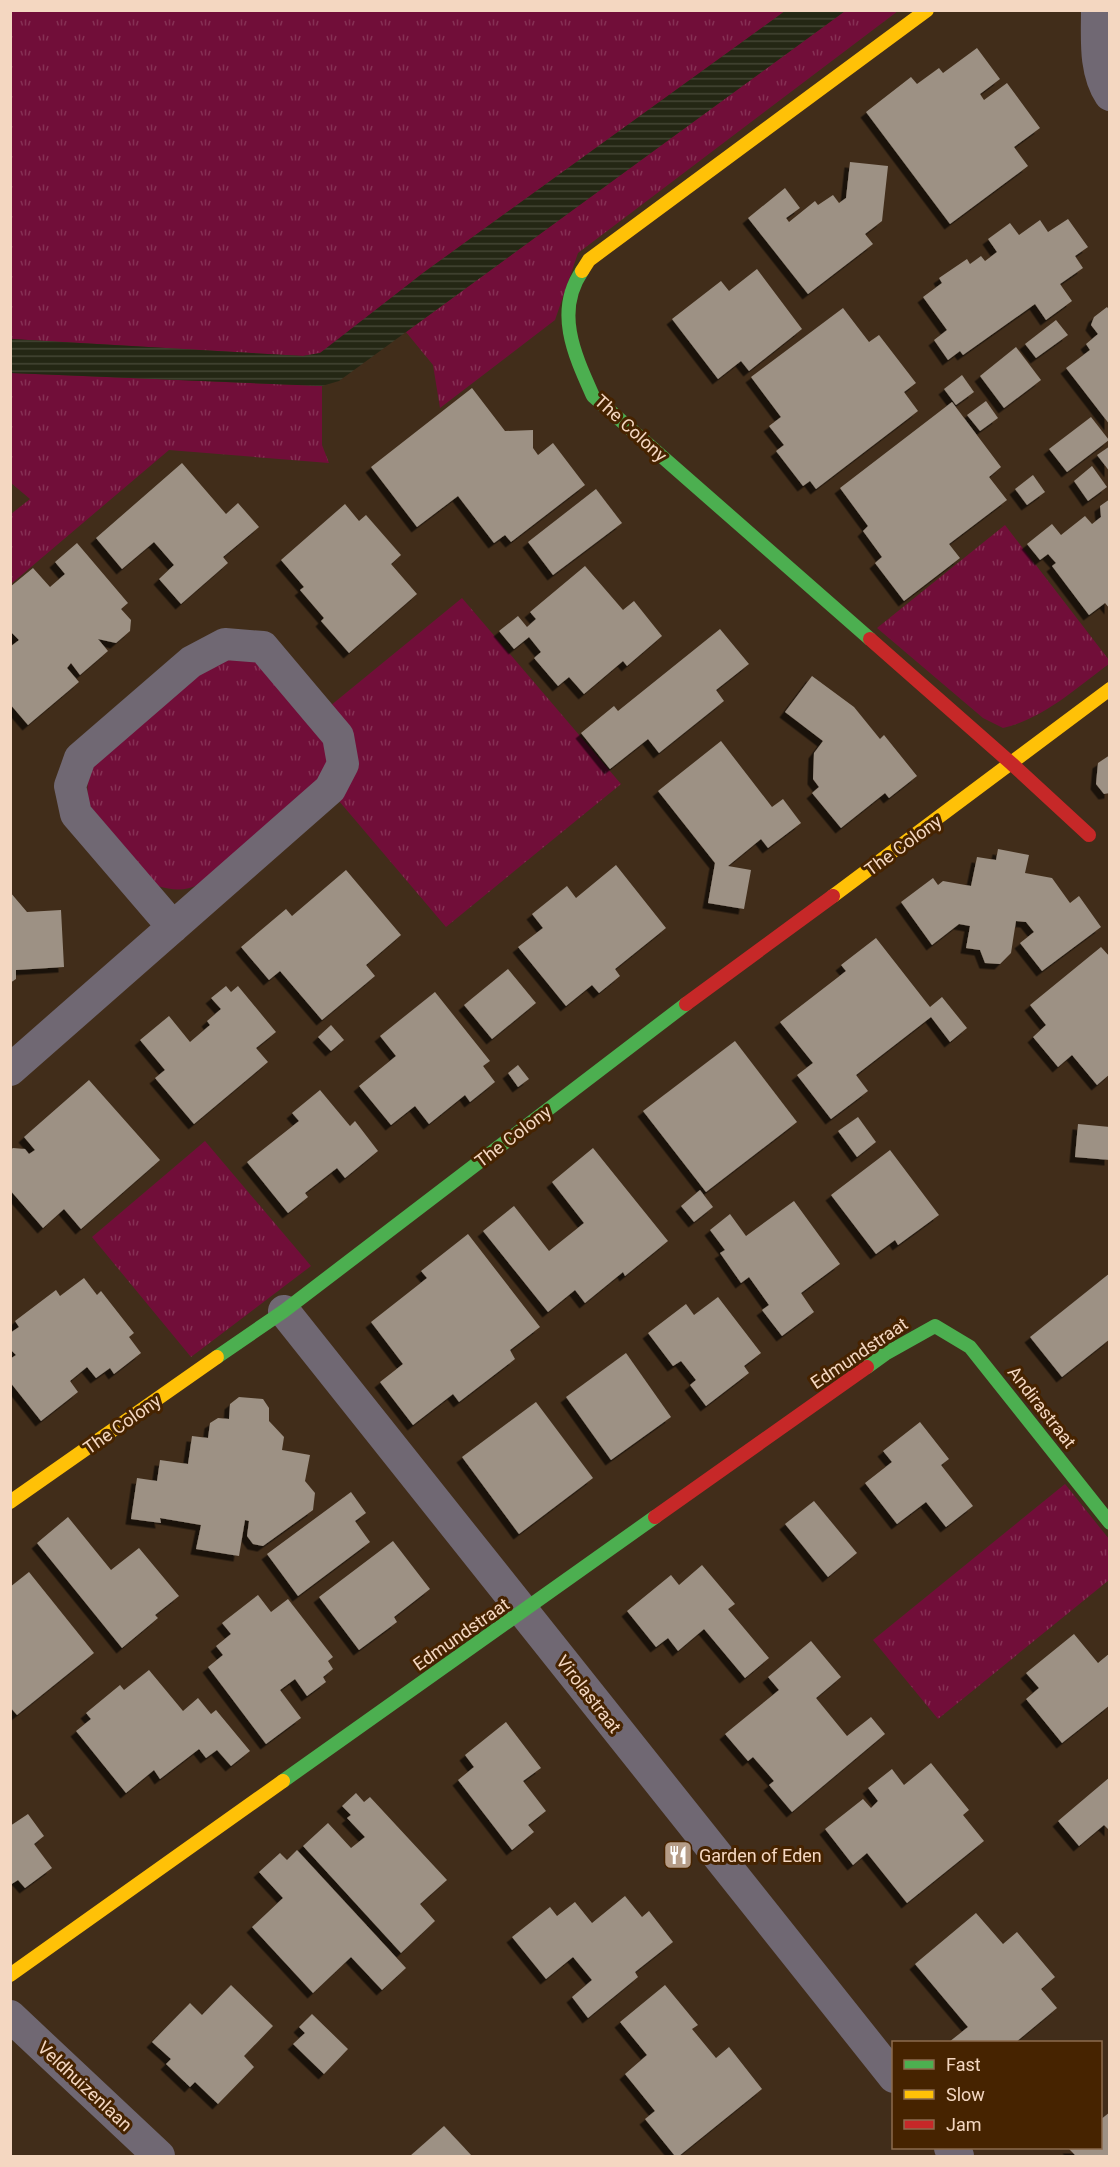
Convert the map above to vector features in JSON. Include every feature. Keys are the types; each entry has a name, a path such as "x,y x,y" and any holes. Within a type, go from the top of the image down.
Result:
{"street":[{"name":"The Colony","path":"927,10 589,260 573,285 566,317 576,357 593,396 1012,764 1089,835"},
{"path":"1097,10 1097,55 1104,87 1110,95"},
{"path":"10,1070 173,927 330,789 343,764 338,736 263,647 225,644 191,662 80,758 70,786 76,814 173,927"},
{"name":"The Colony","path":"10,1502 284,1311 660,1023 1012,764 1110,689"},
{"name":"Virolastraat","path":"284,1311 892,2074"},
{"name":"Edmundstraat","path":"10,1975 885,1354 935,1326"},
{"name":"Andirastraat","path":"935,1326 970,1347 1110,1523"},
{"name":"Veldhuizenlaan","path":"10,2016 159,2157"}],"green space":[{"path":"11,11 785,11 423,273 332,345 320,353 303,356 11,339"},
{"path":"845,11 898,11 578,253 555,320 440,408 433,365 406,332"},
{"path":"11,373 322,386 322,445 329,463 169,450 11,584 11,514 30,499 11,483"},
{"path":"1005,525 1109,660 1109,664 1032,718 1003,728 983,718 877,628"},
{"path":"462,598 621,784 446,927 339,801 330,706"},
{"path":"219,658 249,659 260,664 329,748 325,776 200,884 184,889 164,888 158,886 89,805 87,788 90,773 95,762"},
{"path":"205,1141 311,1266 191,1357 92,1237"},
{"path":"1065,1484 1109,1539 1109,1580 938,1719 873,1640"}],"shaded area":[{"path":"785,11 845,11 339,381 322,386 11,373 11,339 303,356 320,353 423,273"}],"building":[{"path":"977,48 1000,79 980,94 984,100 1007,83 1040,128 1014,147 1028,166 950,224 866,112 911,77 917,84 939,68 943,73"},
{"path":"850,162 888,166 882,221 865,234 873,244 808,294 748,218 785,188 800,208 786,218 789,222 815,201 818,205 833,195 839,203 846,198"},
{"path":"1068,219 1088,247 1075,256 1083,268 1060,284 1072,301 1046,320 1035,304 963,355 960,351 948,360 934,340 947,330 923,297 942,283 939,278 967,259 970,264 981,256 985,261 997,252 988,239 1010,223 1019,235 1040,220 1048,232"},
{"path":"757,269 802,329 749,371 741,361 718,379 672,319 721,281 729,291"},
{"path":"1107,307 1110,311 1110,425 1066,368 1090,350 1086,344 1098,334 1091,325 1094,317"},
{"path":"843,308 869,342 879,335 916,383 904,392 918,411 816,489 810,481 803,486 776,451 784,445 769,426 781,417 751,377"},
{"path":"1056,320 1068,335 1036,358 1025,344"},
{"path":"1016,347 1041,380 1004,408 980,376"},
{"path":"962,375 974,392 956,405 944,389"},
{"path":"472,388 505,431 533,430 533,448 538,455 553,443 585,485 511,542 505,535 494,543 458,496 417,527 371,467"},
{"path":"986,401 998,418 980,431 967,415"},
{"path":"952,402 1001,467 989,477 1007,500 949,544 960,558 904,601 875,563 882,557 863,531 868,526 840,488"},
{"path":"1091,417 1109,440 1067,472 1049,449"},
{"path":"1110,446 1110,472 1097,455"},
{"path":"182,463 226,514 238,503 259,527 223,557 228,563 181,604 159,579 174,565 154,542 122,569 96,538"},
{"path":"1092,466 1107,487 1088,501 1074,481"},
{"path":"1033,475 1045,492 1027,505 1015,489"},
{"path":"596,489 622,523 553,575 528,542"},
{"path":"1110,499 1110,609 1105,603 1089,615 1052,566 1056,563 1048,554 1040,560 1027,544 1052,524 1061,535 1085,516 1092,524 1101,517 1100,506"},
{"path":"345,504 359,521 366,515 401,555 391,564 417,594 349,653 321,621 324,618 300,590 304,587 281,560"},
{"path":"77,543 128,603 121,609 131,620 130,631 116,643 98,639 108,651 80,675 71,663 67,668 79,682 28,725 10,704 10,647 19,640 10,631 10,587 33,568 50,587 65,574 55,562"},
{"path":"585,566 623,610 634,601 662,636 627,666 623,661 584,694 569,677 558,686 534,658 541,652 529,637 514,649 499,631 518,616 527,627 536,619 530,612"},
{"path":"720,629 749,664 716,690 724,701 659,753 648,739 610,769 581,733 614,706 618,711"},
{"path":"812,676 854,707 880,739 884,735 917,776 889,798 885,793 841,828 812,793 819,787 813,779 814,753 823,741 785,712"},
{"path":"721,741 772,807 783,799 801,823 768,848 761,839 728,866 751,870 744,909 708,903 715,863 658,791"},
{"path":"1110,755 1110,793 1104,794 1096,784 1098,763"},
{"path":"998,849 1029,855 1025,873 1052,878 1070,903 1079,896 1101,927 1042,971 1020,943 1034,932 1026,922 1016,921 1011,953 1000,964 985,963 980,950 966,948 970,926 959,924 932,945 901,902 933,878 938,885 943,881 971,886 977,857 996,860"},
{"path":"616,865 666,928 615,969 620,976 599,993 592,985 566,1006 518,947 543,928 532,914 567,886 576,898"},
{"path":"346,870 401,935 366,965 375,976 322,1020 280,971 269,980 241,947 286,909 292,916"},
{"path":"10,892 27,912 61,910 64,967 16,970 16,979 10,983"},
{"path":"876,938 930,1007 942,997 967,1028 950,1042 931,1017 856,1075 868,1091 831,1119 797,1075 813,1063 780,1022 846,971 841,965"},
{"path":"1101,947 1110,957 1110,1074 1097,1085 1072,1055 1058,1067 1033,1037 1046,1025 1030,1005"},
{"path":"508,969 536,1003 492,1039 464,1005"},
{"path":"226,986 231,992 238,986 276,1032 256,1048 268,1062 194,1124 155,1078 165,1070 140,1040 169,1016 190,1042 210,1025 207,1021 221,1009 211,998"},
{"path":"435,992 490,1061 483,1066 495,1082 470,1102 465,1095 429,1124 415,1106 391,1125 359,1086 396,1056 380,1036"},
{"path":"331,1025 344,1040 331,1051 318,1037"},
{"path":"735,1041 797,1122 706,1192 643,1111"},
{"path":"518,1065 529,1079 518,1087 508,1073"},
{"path":"89,1080 160,1160 81,1229 64,1209 43,1228 10,1190 10,1150 25,1149 29,1154 35,1150 24,1137"},
{"path":"320,1090 350,1126 355,1121 378,1151 345,1178 337,1168 305,1193 308,1197 288,1213 247,1162 299,1121 292,1113"},
{"path":"858,1117 876,1142 857,1157 838,1131"},
{"path":"1078,1124 1110,1127 1110,1160 1075,1157"},
{"path":"593,1148 668,1241 625,1276 623,1272 585,1303 575,1290 548,1312 483,1231 514,1206 549,1251 584,1223 552,1182"},
{"path":"890,1150 939,1215 898,1245 895,1240 876,1254 831,1195"},
{"path":"700,1190 713,1207 694,1222 681,1206"},
{"path":"794,1201 840,1264 801,1293 814,1312 782,1336 762,1310 769,1305 749,1277 741,1283 720,1253 725,1250 710,1230 730,1214 746,1236"},
{"path":"468,1234 540,1327 510,1350 515,1359 459,1402 453,1394 413,1425 380,1382 403,1364 371,1322 427,1278 421,1271"},
{"path":"1110,1273 1110,1339 1062,1377 1030,1337"},
{"path":"84,1278 97,1295 101,1291 134,1333 129,1337 141,1353 114,1374 110,1368 96,1378 87,1367 70,1381 78,1392 41,1421 10,1382 10,1359 16,1355 10,1349 10,1333 19,1327 15,1321 56,1290 60,1296"},
{"path":"718,1297 761,1353 744,1366 749,1373 706,1406 690,1385 696,1380 681,1361 673,1366 648,1333 686,1304 694,1315"},
{"path":"626,1353 671,1417 611,1460 566,1397"},
{"path":"239,1397 263,1399 269,1408 269,1421 284,1437 282,1450 310,1455 305,1481 315,1493 313,1510 263,1546 253,1544 247,1536 249,1521 245,1520 239,1556 196,1549 201,1525 160,1518 161,1523 131,1519 137,1478 157,1481 160,1460 188,1464 192,1436 208,1438 210,1423 218,1418 229,1419 230,1404"},
{"path":"536,1402 593,1478 519,1534 462,1457"},
{"path":"920,1422 949,1459 941,1465 973,1506 946,1527 926,1502 897,1524 865,1483 892,1462 883,1451"},
{"path":"351,1492 366,1513 355,1521 370,1542 298,1596 267,1554"},
{"path":"814,1501 857,1553 828,1577 785,1524"},
{"path":"68,1517 111,1570 139,1548 179,1596 155,1615 158,1618 122,1648 37,1543"},
{"path":"393,1541 430,1589 394,1617 397,1622 359,1650 319,1597"},
{"path":"702,1565 735,1604 728,1609 769,1658 745,1678 704,1629 678,1651 668,1638 656,1647 627,1611 671,1575 679,1585"},
{"path":"29,1572 94,1653 17,1715 10,1707 10,1587"},
{"path":"258,1595 271,1612 288,1599 333,1657 328,1661 333,1669 323,1677 326,1682 307,1696 295,1679 280,1690 301,1718 266,1744 208,1667 223,1655 216,1646 231,1634 222,1623"},
{"path":"1074,1634 1098,1663 1110,1653 1110,1705 1062,1743 1026,1699 1039,1688 1026,1673"},
{"path":"811,1641 841,1677 816,1698 847,1736 871,1717 885,1734 792,1812 769,1785 774,1781 753,1757 748,1761 725,1734 779,1690 768,1677"},
{"path":"149,1670 183,1711 198,1698 211,1714 216,1710 250,1751 231,1766 217,1750 206,1758 199,1749 160,1779 154,1770 126,1793 76,1731 91,1719 86,1713 120,1685 124,1690"},
{"path":"506,1722 541,1768 523,1781 546,1811 528,1825 534,1832 512,1850 458,1780 474,1767 465,1755"},
{"path":"931,1763 969,1810 963,1815 984,1841 907,1903 867,1853 853,1865 825,1829 863,1799 871,1808 878,1801 868,1788 892,1769 904,1785"},
{"path":"1110,1777 1110,1831 1104,1825 1079,1846 1058,1821"},
{"path":"356,1793 364,1802 370,1797 447,1880 420,1904 435,1921 401,1953 303,1846 328,1823 351,1848 365,1837 347,1818 351,1815 342,1806"},
{"path":"28,1814 44,1836 34,1844 52,1868 25,1888 18,1880 10,1885 10,1826"},
{"path":"297,1850 406,1968 382,1990 351,1957 313,1993 252,1927 283,1898 259,1872 280,1853 287,1860"},
{"path":"625,1896 642,1917 649,1911 673,1942 635,1972 638,1977 588,2018 572,1997 592,1980 573,1957 546,1979 512,1937 550,1907 557,1916 575,1902 592,1923"},
{"path":"976,1913 1003,1944 1017,1932 1055,1977 1041,1989 1057,2008 1017,2041 950,2041 968,2027 915,1964"},
{"path":"231,1985 273,2026 244,2056 254,2067 218,2104 195,2082 190,2087 166,2064 171,2059 152,2042 190,2003 202,2015"},
{"path":"665,1985 698,2025 692,2029 716,2058 729,2047 762,2089 679,2156 675,2156 645,2119 655,2111 625,2074 647,2055 620,2022"},
{"path":"312,2014 348,2049 324,2074 293,2044 305,2033 299,2027"},
{"path":"1110,2112 1110,2156 1076,2156 1069,2149 1102,2149 1102,2118"},
{"path":"444,2126 472,2156 410,2156"}],"traffic: fast":[{"path":"582,271 569,302 568,318 574,350 593,396 870,639"},
{"path":"217,1357 284,1311 686,1004"},
{"path":"867,1367 885,1354 935,1326 970,1347 1110,1523"},
{"path":"283,1781 655,1517"}],"traffic: slow":[{"path":"582,271 589,260 927,10"},
{"path":"833,896 1110,689"},
{"path":"10,1502 217,1357"},
{"path":"10,1975 283,1781"}],"traffic: jam":[{"path":"870,639 1089,835"},
{"path":"686,1004 833,896"},
{"path":"655,1517 867,1367"}],"place":[{"name":"Garden of Eden","path":"678,1855"}]}
